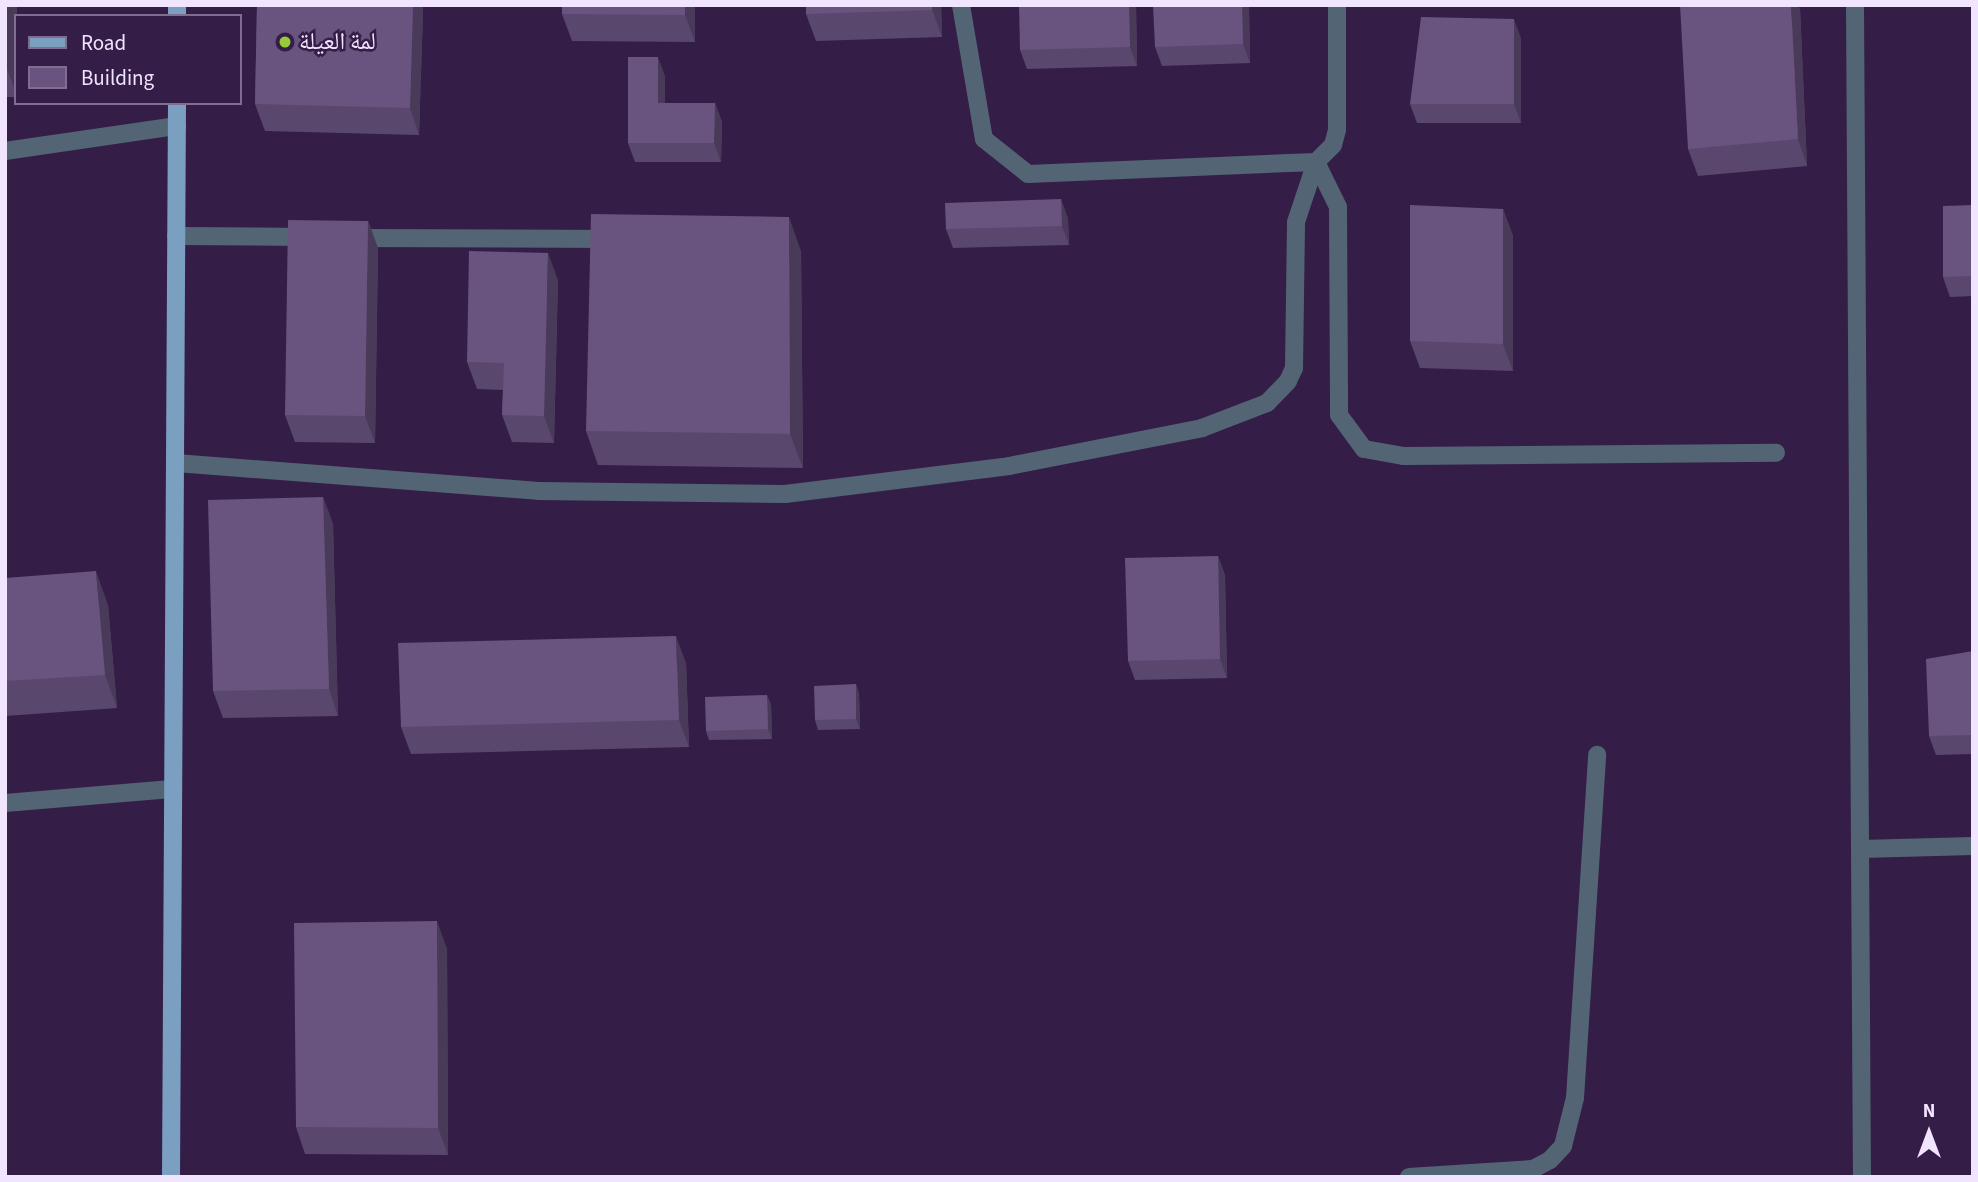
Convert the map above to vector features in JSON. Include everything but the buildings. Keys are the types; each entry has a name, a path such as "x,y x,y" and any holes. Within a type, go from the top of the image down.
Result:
{"main road":[{"path":"171,1177 171,789 176,463 177,105"}],"street":[{"path":"961,5 984,139 1028,174 1316,162"},
{"path":"176,463 551,491 785,494 1009,466 1202,428 1267,403 1288,381 1294,368 1296,222 1316,162 1333,145 1337,130 1337,5"},
{"path":"1855,5 1862,1177"},
{"path":"5,151 177,127"},
{"path":"1316,162 1338,207 1339,415 1364,449 1404,456 1776,453"},
{"path":"176,236 637,240"},
{"path":"1409,1177 1533,1169 1550,1160 1563,1146 1575,1098 1597,755"},
{"path":"5,803 171,789"},
{"path":"1861,849 1973,846"}],"place":[{"name":"لمة العيلة","path":"285,42"}]}
